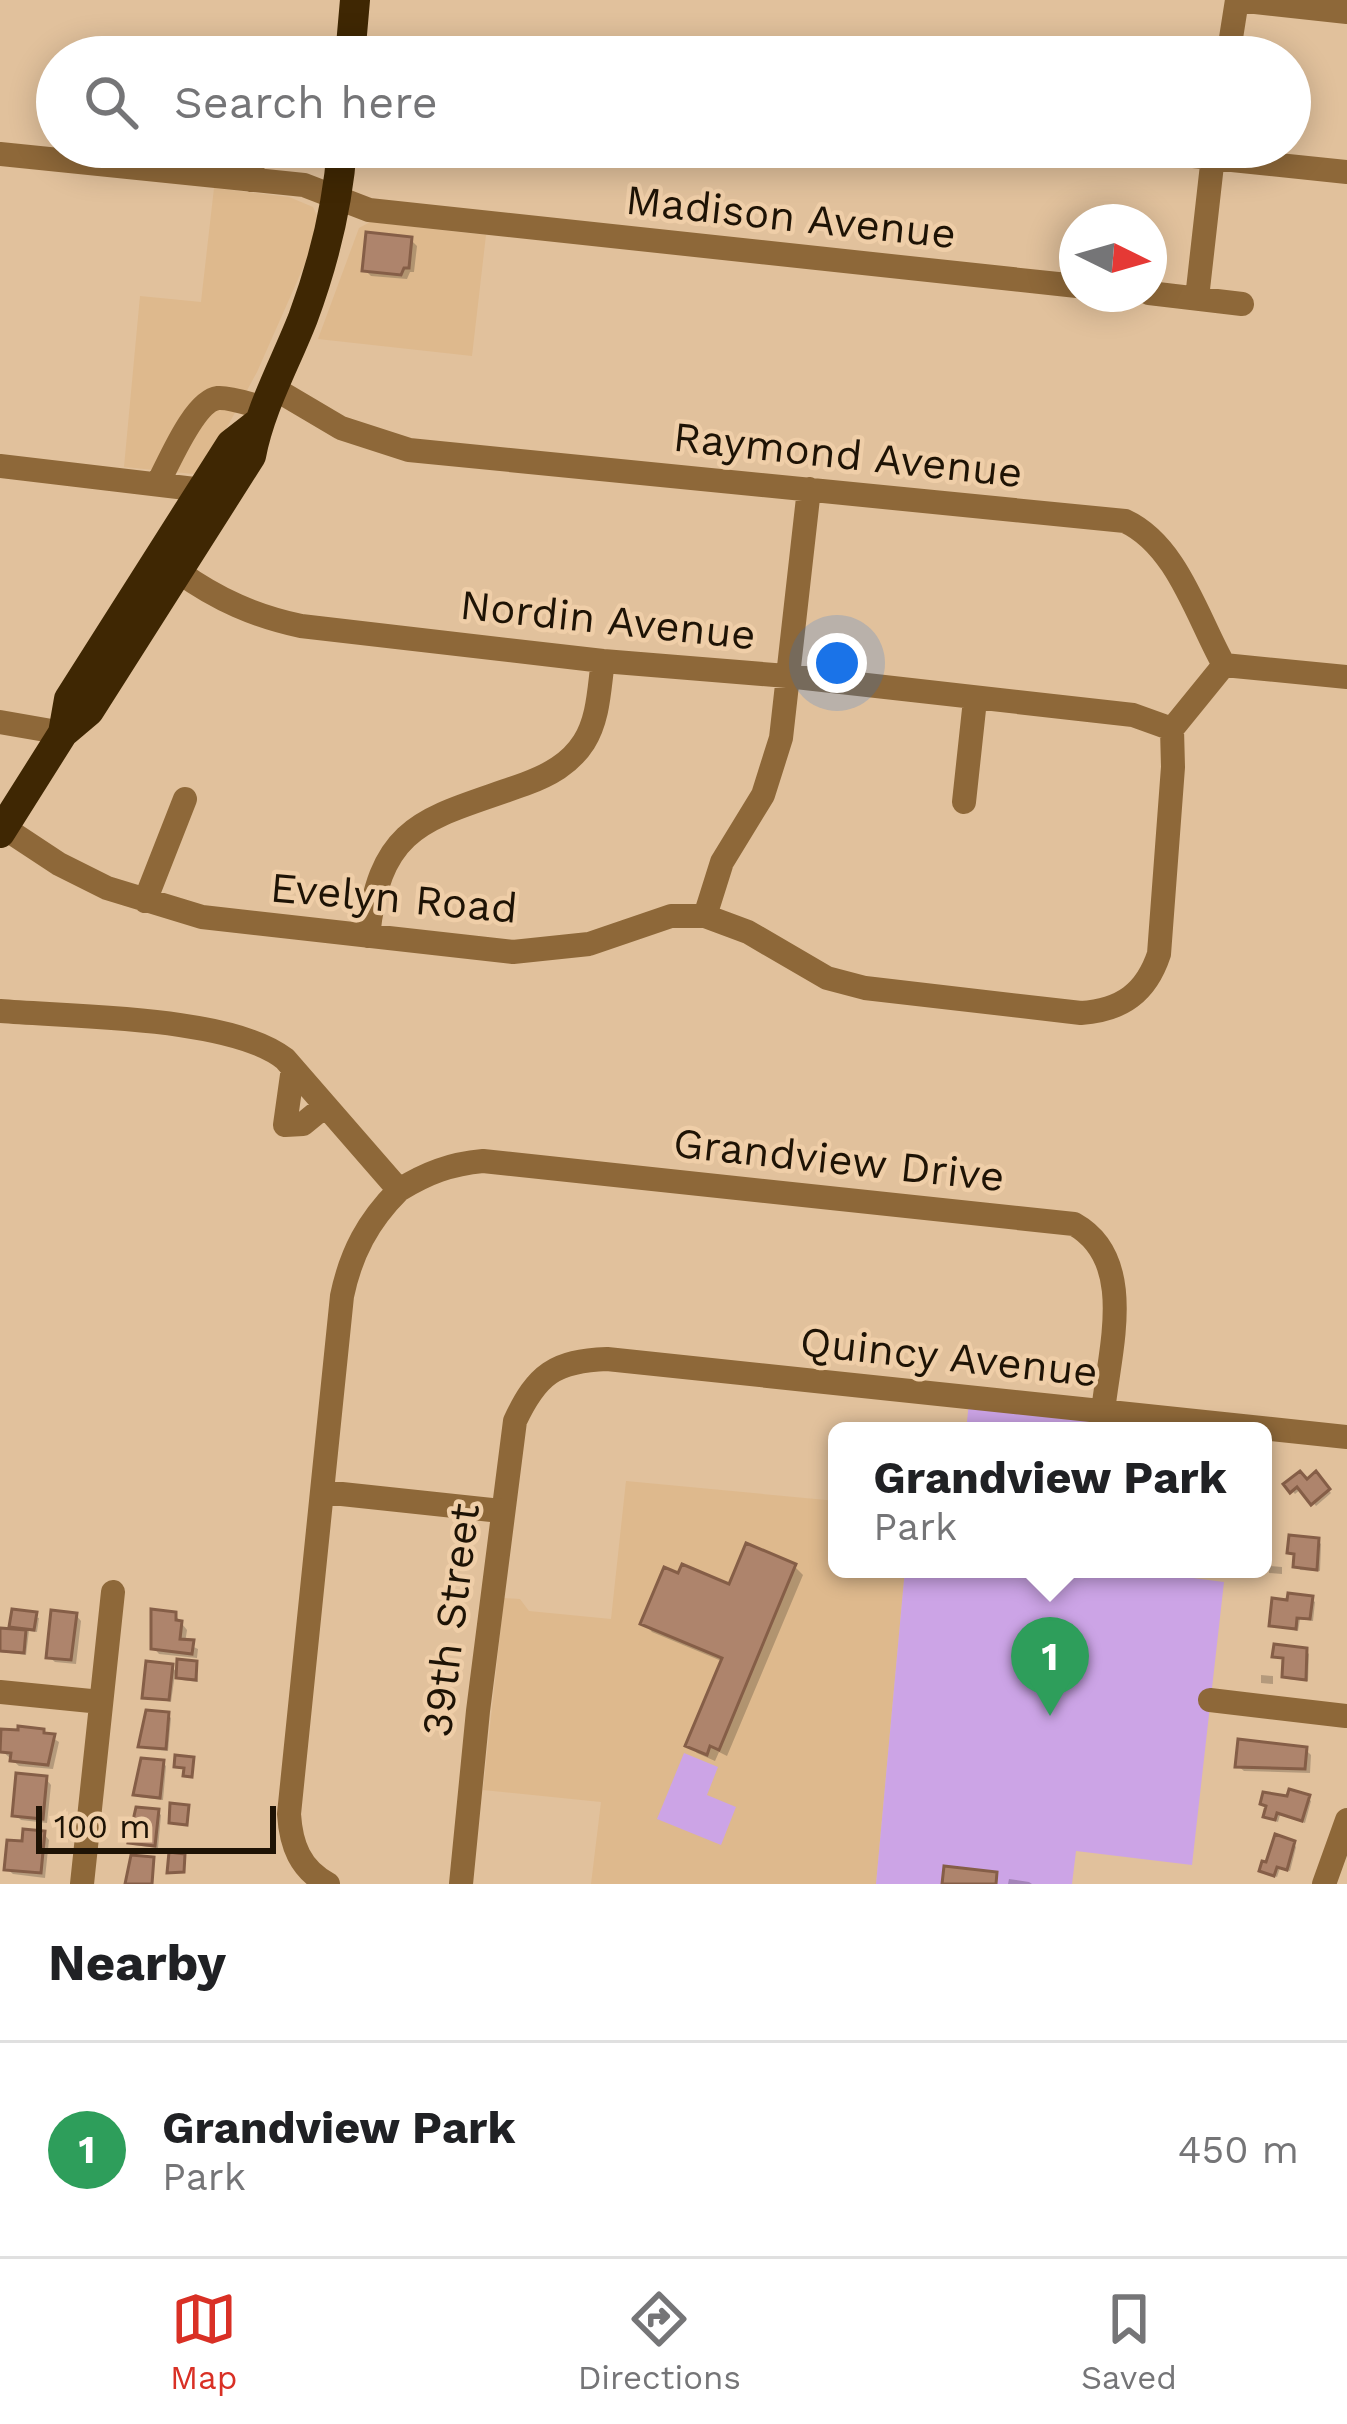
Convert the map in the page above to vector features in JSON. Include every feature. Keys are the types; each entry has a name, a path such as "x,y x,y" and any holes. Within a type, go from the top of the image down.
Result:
{"main road":[{"path":"352,36 356,0"},
{"path":"2,830 63,734 89,711 251,456 313,289 339,168"},
{"path":"63,734 70,699 231,444 266,407"}],"street":[{"path":"1231,36 1237,0 1347,12"},
{"name":"Madison Avenue","path":"0,154 36,158"},
{"path":"1311,167 1347,172"},
{"name":"Madison Avenue","path":"134,168 304,185 369,210 1059,284"},
{"path":"257,168 258,181"},
{"path":"1198,298 1211,168"},
{"path":"1167,295 1242,304"},
{"path":"158,483 209,400 266,407"},
{"name":"Raymond Avenue","path":"266,407 410,450 1125,521 1161,546 1224,665"},
{"path":"0,466 203,490"},
{"path":"809,489 781,738 753,815 722,862 705,916 748,932 827,978 865,988 1082,1013 1117,1007 1133,998 1159,954 1174,767 1172,729 1224,665 1347,677"},
{"name":"Nordin Avenue","path":"179,572 226,603 262,618 603,662 787,676 1133,715 1172,729"},
{"path":"368,936 379,875 406,835 436,817 540,778 574,756 592,726 603,662"},
{"path":"964,802 974,700"},
{"path":"0,722 63,734"},
{"path":"145,901 185,799"},
{"name":"Evelyn Road","path":"2,830 59,865 145,901 202,917 513,952 589,944 670,916 705,916"},
{"path":"0,1011 232,1035 266,1044 293,1068 399,1190"},
{"path":"293,1068 285,1125 302,1124 326,1106"},
{"name":"Grandview Drive","path":"328,1884 303,1866 289,1814 347,1272 365,1231 399,1190 440,1168 483,1161 1074,1225 1100,1244 1115,1286 1103,1412"},
{"name":"Quincy Avenue","path":"545,1374 564,1364 607,1359 1201,1422"},
{"name":"39th Street","path":"461,1884 515,1421 527,1394 545,1374"},
{"name":"Quincy Avenue","path":"1272,1429 1347,1437"},
{"path":"323,1492 502,1511"},
{"path":"82,1884 113,1592"},
{"path":"0,1692 101,1702"},
{"path":"1210,1700 1346,1717 1347,1704"},
{"path":"1324,1884 1347,1820"}],"shaded area":[{"path":"214,188 289,197 313,207 318,218 307,259 257,372 205,468 194,474 124,467 140,296 201,302"},
{"path":"370,222 486,235 472,356 318,339 359,228"},
{"path":"969,1402 1116,1422 967,1422"},
{"path":"626,1481 828,1500 828,1578 904,1578 876,1884 591,1884 601,1802 483,1790 504,1598 520,1599 529,1611 611,1619"},
{"path":"904,1578 1193,1578 1224,1582 1192,1865 1076,1851 1072,1884 876,1884"},
{"path":"684,1753 718,1767 707,1795 736,1807 721,1845 657,1819"}],"building":[{"path":"366,232 412,237 409,268 401,275 362,271"},
{"path":"1300,1471 1307,1479 1316,1471 1330,1489 1311,1505 1297,1487 1290,1493 1283,1484"},
{"path":"1289,1535 1319,1538 1317,1570 1293,1567 1294,1554 1287,1553"},
{"path":"746,1543 796,1564 719,1750 710,1746 707,1755 685,1746 722,1658 640,1624 664,1567 678,1573 682,1564 729,1584"},
{"path":"1288,1593 1313,1596 1310,1619 1297,1618 1296,1629 1269,1626 1272,1598 1287,1600"},
{"path":"12,1609 37,1612 34,1630 9,1627"},
{"path":"151,1609 176,1612 176,1620 182,1621 180,1639 194,1640 192,1654 151,1649"},
{"path":"51,1610 77,1613 71,1660 46,1658"},
{"path":"0,1628 26,1630 24,1653 0,1651"},
{"path":"1274,1644 1307,1648 1306,1680 1282,1677 1283,1658 1272,1657"},
{"path":"177,1659 197,1661 196,1680 176,1678"},
{"path":"146,1661 173,1664 169,1700 142,1698"},
{"path":"146,1710 169,1712 166,1749 138,1747"},
{"path":"18,1726 55,1734 48,1765 10,1761 11,1753 0,1752 1,1729 18,1730"},
{"path":"1238,1739 1307,1747 1305,1769 1235,1767"},
{"path":"175,1755 194,1757 192,1777 183,1776 184,1768 174,1767"},
{"path":"141,1758 164,1760 160,1798 133,1795"},
{"path":"16,1773 47,1776 43,1819 12,1816"},
{"path":"1289,1789 1310,1795 1302,1821 1277,1813 1275,1820 1263,1817 1263,1792 1287,1796"},
{"path":"170,1803 189,1805 187,1825 169,1823"},
{"path":"136,1807 159,1809 155,1846 128,1843"},
{"path":"23,1829 45,1831 41,1873 4,1870 7,1840 22,1841"},
{"path":"1275,1834 1295,1841 1287,1870 1277,1867 1274,1876 1259,1871"},
{"path":"169,1852 185,1854 184,1872 167,1873"},
{"path":"131,1855 154,1857 152,1884 125,1884"},
{"path":"944,1866 997,1872 996,1884 942,1884"}],"place":[{"name":"Grandview Park","path":"1050,1716"}]}
